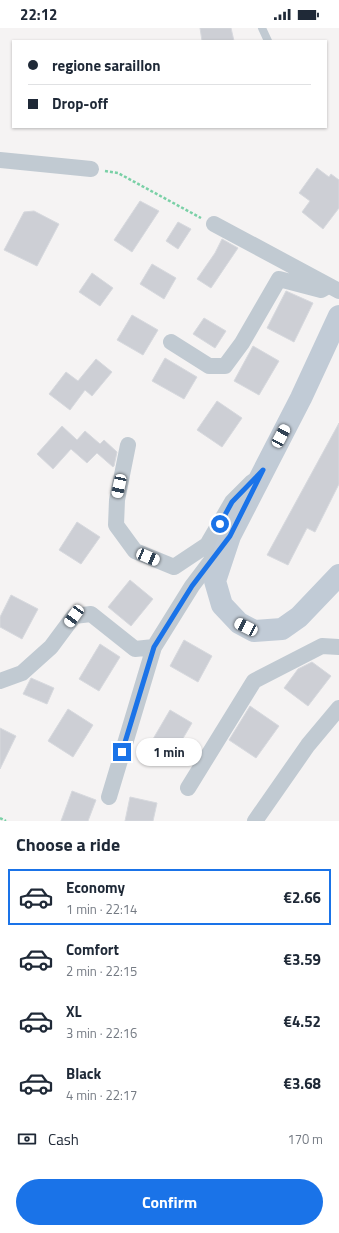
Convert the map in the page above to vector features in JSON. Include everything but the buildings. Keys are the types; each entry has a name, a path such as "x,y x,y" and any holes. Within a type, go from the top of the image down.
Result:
{"main road":[{"path":"339,316 301,398 230,536 215,581 222,605 239,623 254,631 282,629 299,617 339,575"}],"street":[{"path":"0,160 91,169"},
{"path":"214,224 334,289"},
{"path":"171,342 209,366 225,366 242,343 279,279 321,290 334,289"},
{"path":"128,445 116,500 116,524 135,551 174,567 207,545 232,502 263,470"},
{"path":"109,797 154,647 192,586 230,536"},
{"path":"0,681 22,673 46,652 74,616 90,614 135,649 154,647"},
{"path":"188,788 254,681 322,646 339,647"},
{"path":"256,821 308,745 339,708"}],"lane":[{"path":"262,28 268,40"}],"path":[{"path":"91,169 118,173 214,224"},
{"path":"0,818 6,821"}],"route":[{"path":"122,752 154,647 192,586 230,536 263,470 232,502 220,524"}]}
